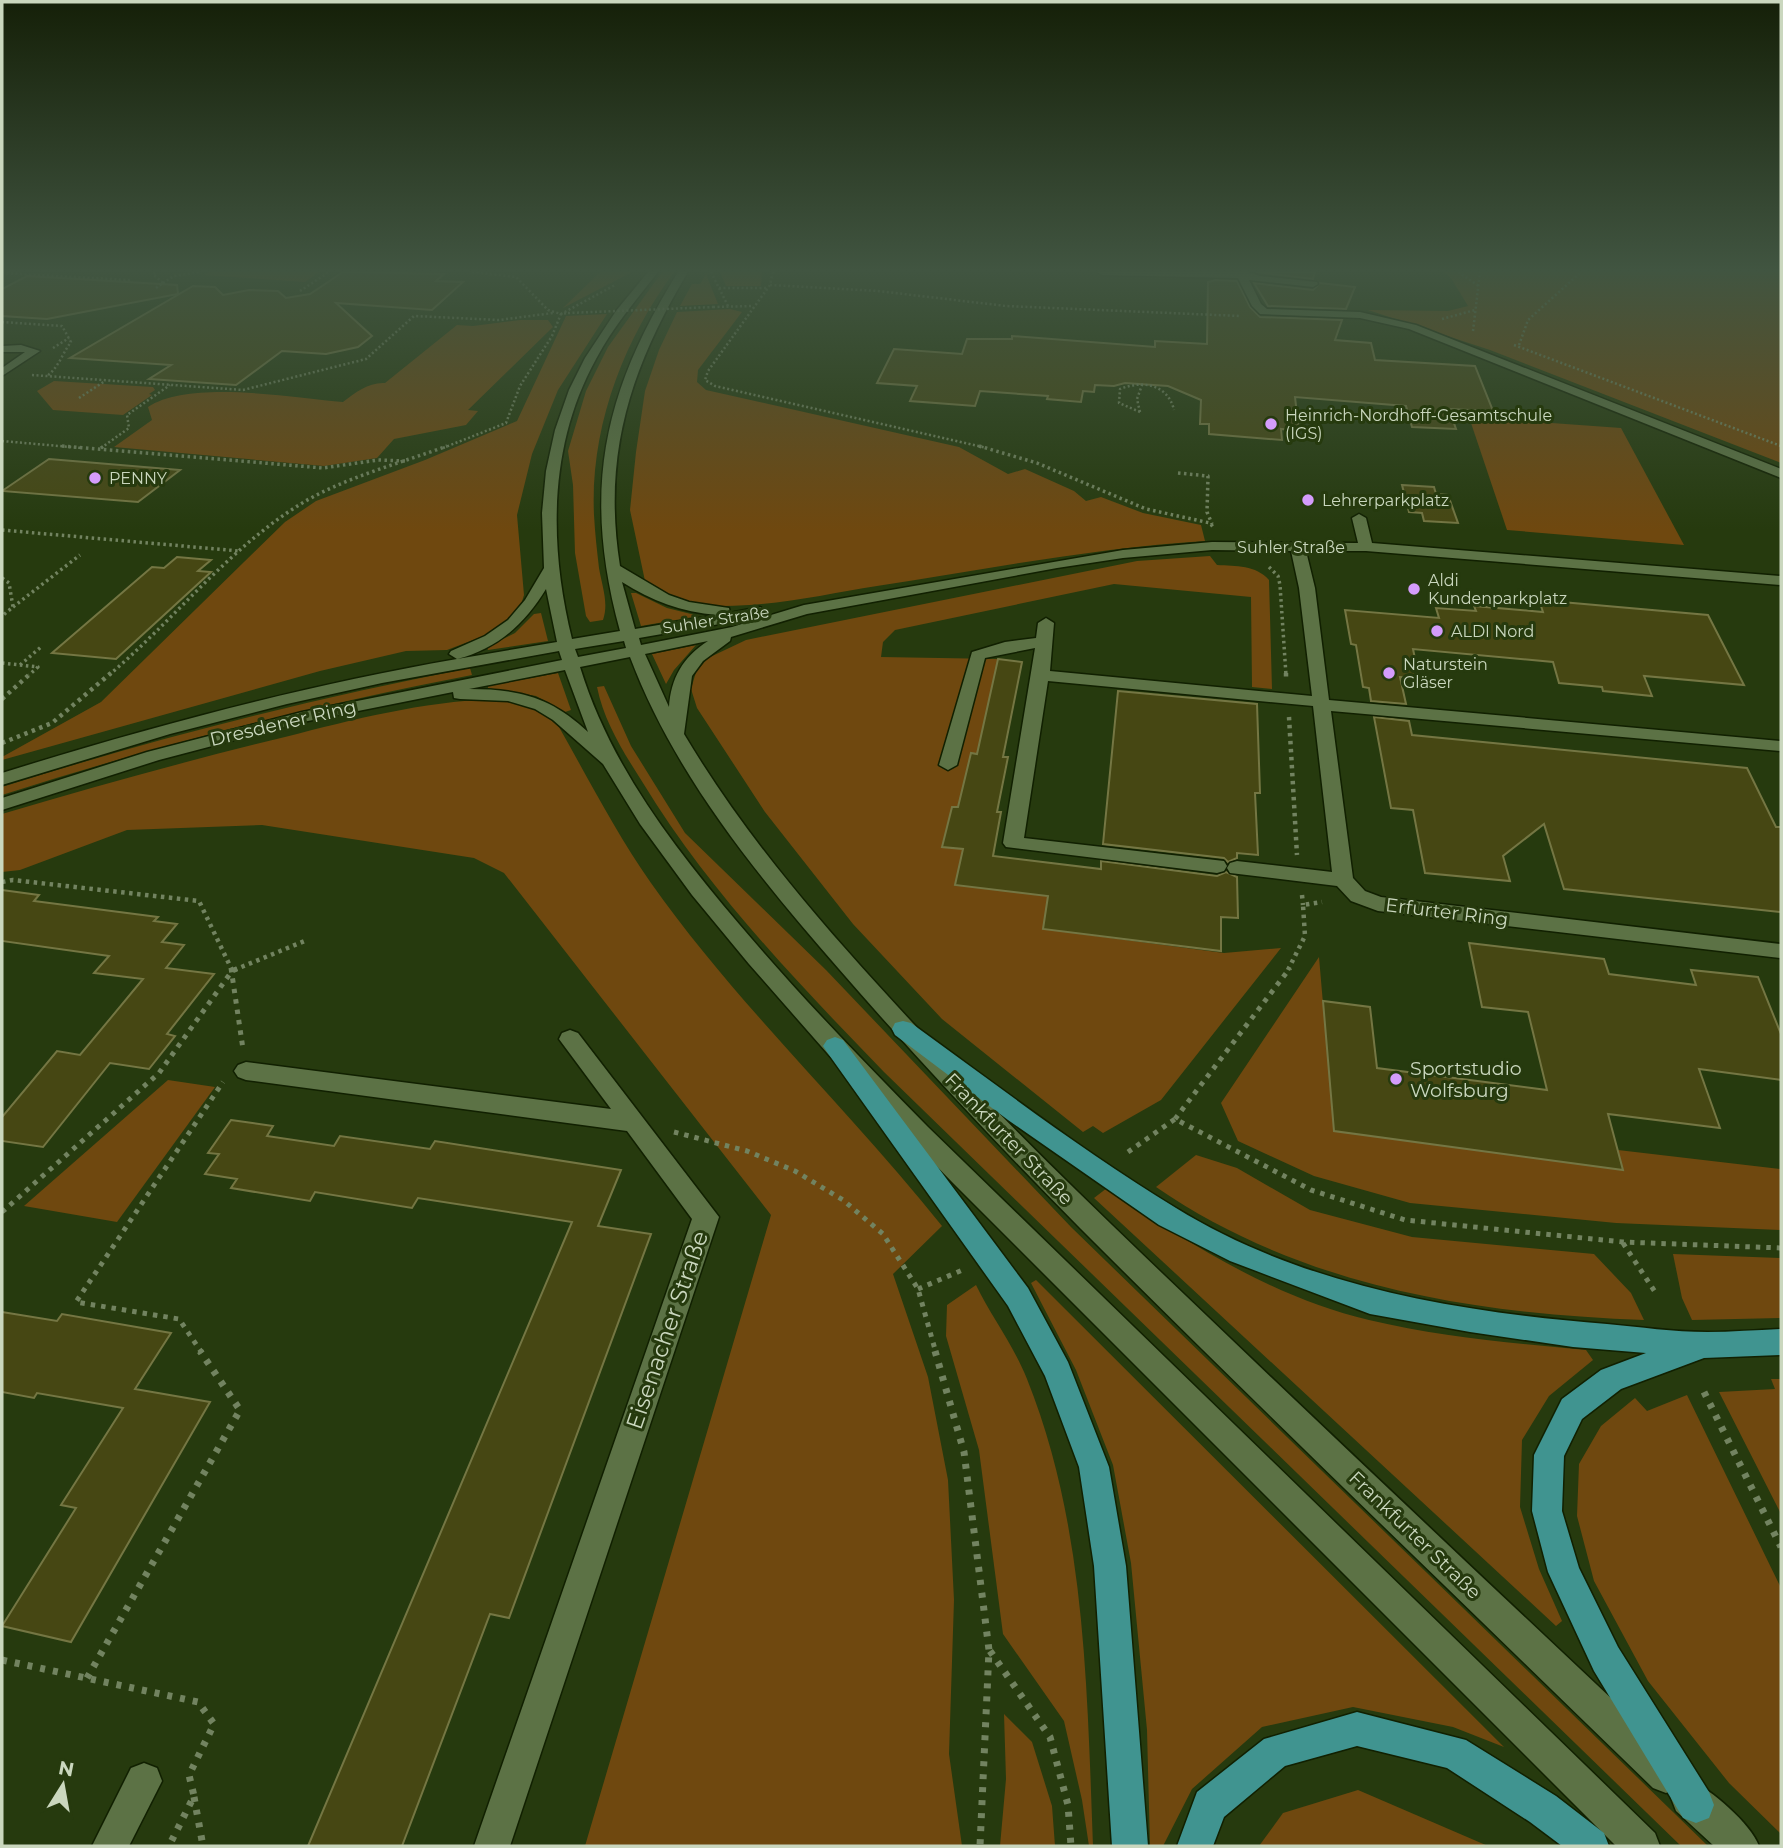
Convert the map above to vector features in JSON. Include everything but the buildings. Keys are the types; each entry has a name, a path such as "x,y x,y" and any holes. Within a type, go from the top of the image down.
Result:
{"highway":[{"path":"903,1029 1017,1113 1168,1217 1240,1253 1291,1274 1370,1302 1470,1320 1573,1334 1705,1345 1781,1342"},
{"path":"835,1046 1018,1297 1058,1371 1094,1468 1110,1566 1124,1728 1130,1846"},
{"path":"1696,1805 1606,1659 1564,1572 1547,1511 1549,1455 1572,1409 1611,1378 1705,1345"},
{"path":"1195,1846 1210,1805 1276,1751 1357,1729 1454,1752 1543,1809 1591,1846"}],"street":[{"path":"2,373 23,358"},
{"path":"593,358 574,390 555,455 549,514 550,570 565,645 591,720 613,766 660,841 765,971 835,1046 1015,1228 1642,1846"},
{"name":"Frankfurter Straße","path":"634,358 612,429 606,471 611,567 632,643 676,734 741,835 814,928 903,1029 1044,1178 1741,1846"},
{"path":"1490,358 1781,474"},
{"path":"1359,518 1366,547"},
{"path":"1297,545 1307,588 1351,888"},
{"name":"Suhler Straße","path":"632,643 735,631 804,610 1070,562 1123,554 1227,546 1366,547 1781,580"},
{"path":"611,567 654,597 673,604 695,609 763,611"},
{"path":"412,672 500,635 528,609 550,570"},
{"name":"Suhler Straße","path":"632,643 763,611 804,610"},
{"path":"1046,623 1041,675 1781,746"},
{"path":"676,734 679,688 684,670 710,646 735,631"},
{"path":"948,765 978,655 1004,647 1044,642"},
{"name":"Dresdener Ring","path":"2,779 88,752 269,702 412,672 565,645 632,643"},
{"name":"Dresdener Ring","path":"2,804 232,734 412,694 570,663 632,643"},
{"name":"Erfurter Ring","path":"1041,675 1013,843 1227,867 1351,888 1378,904 1778,947"},
{"path":"412,694 484,694 531,701 553,712 613,766"},
{"path":"570,1039 634,1122"},
{"path":"245,1061 634,1122"},
{"name":"Eisenacher Straße","path":"492,1846 706,1217 634,1122"},
{"path":"110,1846 144,1781"}],"path":[{"path":"23,374 243,390 367,358"},
{"path":"2,743 52,723 123,663 239,551 298,505 323,492 502,426 510,419 515,397 539,358"},
{"path":"717,358 705,380 715,386 992,449 1037,463 1146,509 1210,523"},
{"path":"1553,358 1781,446"},
{"path":"79,398 105,380"},
{"path":"1142,384 1137,399 1140,412 1119,403 1120,389 1142,384 1166,392 1174,401 1174,410"},
{"path":"101,448 129,428 127,415 171,385"},
{"path":"2,441 323,468 378,460 408,461"},
{"path":"218,467 224,459"},
{"path":"1178,473 1208,476 1207,512 1210,523 1227,546"},
{"path":"2,530 239,551"},
{"path":"2,616 80,555"},
{"path":"2,578 9,583 13,607"},
{"path":"20,665 41,647"},
{"path":"2,663 38,667 2,699"},
{"path":"2,882 13,880 199,901 232,971 245,1061 76,1301 179,1319 240,1410 87,1678"},
{"path":"1128,1152 1175,1119 1290,968 1305,936 1303,905 1351,888"},
{"path":"2,1212 159,1073 232,971 307,940"},
{"path":"1175,1119 1311,1190 1405,1220 1623,1242 1781,1248"},
{"path":"634,1122 747,1151 795,1171 844,1200 883,1234 918,1289 964,1452 989,1650 980,1846"},
{"path":"1623,1242 1657,1295"},
{"path":"918,1289 968,1268"},
{"path":"1704,1392 1781,1547"},
{"path":"989,1650 1050,1737 1068,1805 1071,1846"},
{"path":"2,1660 198,1702 214,1724 189,1775 202,1846"},
{"path":"169,1846 194,1796"}],"shaded area":[{"path":"416,358 521,358 468,410 478,411 466,425 394,439 377,458 324,466 114,447 152,420 148,407 166,399 189,394 242,392 343,402 368,386 385,383"},
{"path":"546,358 578,358 558,390 532,454 517,515 524,595 520,608 494,632 447,650 406,651 320,671 2,760 2,757 101,702 285,522 316,501 425,460 517,421"},
{"path":"602,358 624,358 604,418 598,450 594,515 605,607 603,620 590,622 586,616 575,553 573,485 568,451 586,391"},
{"path":"656,358 707,358 698,370 697,382 706,390 959,447 1008,474 1025,469 1074,491 1086,501 1101,497 1143,513 1201,525 1205,541 1082,554 762,604 724,606 682,601 645,581 630,510 645,391"},
{"path":"1511,358 1781,358 1781,463"},
{"path":"54,381 153,387 155,390 123,415 53,410 37,391"},
{"path":"1469,417 1621,428 1684,545 1507,530"},
{"path":"1210,556 1217,565 1252,569 1269,580 1272,689 1252,687 1251,597 1114,584 895,630 883,642 881,657 998,659 977,754 971,754 960,808 952,807 942,846 963,849 1048,896 1043,929 1224,953 1281,948 1161,1100 1103,1133 1093,1126 1083,1132 942,1019 853,924 765,812 697,708 691,689 696,672 708,658 746,640 1137,561"},
{"path":"631,593 667,608 699,616 641,626"},
{"path":"541,613 548,641 488,650 487,647 515,633 534,614"},
{"path":"696,645 674,670 666,684 652,654"},
{"path":"470,668 472,675 235,728 2,795 2,787 176,736 293,706"},
{"path":"558,673 571,710 565,712 536,696 488,688 488,686"},
{"path":"604,686 631,746 685,833 826,970 1071,1227 1708,1846 1681,1846 851,1038 755,934 668,822 610,725 597,687"},
{"path":"494,699 537,711 559,727 626,845 684,928 942,1226 893,1274 928,1377 948,1480 954,1600 949,1754 962,1846 585,1846 771,1215 504,873 474,858 262,825 127,830 20,870 2,872 2,814 178,764 363,718 440,704"},
{"path":"1319,957 1334,1131 1623,1170 1618,1150 1781,1169 1781,1230 1616,1223 1410,1203 1314,1176 1238,1141 1221,1103"},
{"path":"168,1080 215,1087 117,1222 24,1206"},
{"path":"1196,1155 1237,1168 1310,1210 1412,1237 1594,1254 1631,1293 1644,1320 1516,1311 1452,1301 1329,1271 1269,1249 1211,1221 1156,1187"},
{"path":"1107,1188 1168,1229 1232,1266 1265,1283 1333,1310 1423,1331 1586,1350 1593,1360 1549,1396 1522,1440 1520,1507 1539,1569 1562,1621 1556,1626 1094,1198"},
{"path":"1673,1254 1781,1258 1781,1318 1692,1320 1682,1298"},
{"path":"1036,1280 1504,1747 1453,1727 1353,1707 1262,1727 1192,1789 1163,1846 1150,1846 1147,1730 1131,1563 1113,1465 1076,1370 1031,1283"},
{"path":"976,1285 1027,1379 1047,1435 1061,1492 1080,1609 1093,1846 1089,1846 1082,1800 1064,1721 1003,1634 979,1450 946,1336 947,1305"},
{"path":"1771,1379 1781,1379 1781,1514 1719,1392 1775,1389"},
{"path":"1687,1395 1781,1588 1781,1834 1729,1783 1648,1681 1594,1581 1577,1516 1579,1464 1601,1426 1635,1398 1647,1411"},
{"path":"1004,1714 1032,1742 1052,1806 1055,1846 1000,1846 1006,1779"},
{"path":"1358,1790 1488,1846 1259,1846 1283,1813"}],"place":[{"name":"Heinrich-Nordhoff-Gesamtschule (IGS)","path":"1271,424"},
{"name":"PENNY","path":"95,478"},
{"name":"Lehrerparkplatz","path":"1308,500"},
{"name":"Aldi Kundenparkplatz","path":"1414,589"},
{"name":"ALDI Nord","path":"1437,631"},
{"name":"Naturstein Gläser","path":"1389,673"},
{"name":"Sportstudio Wolfsburg","path":"1396,1079"}]}
